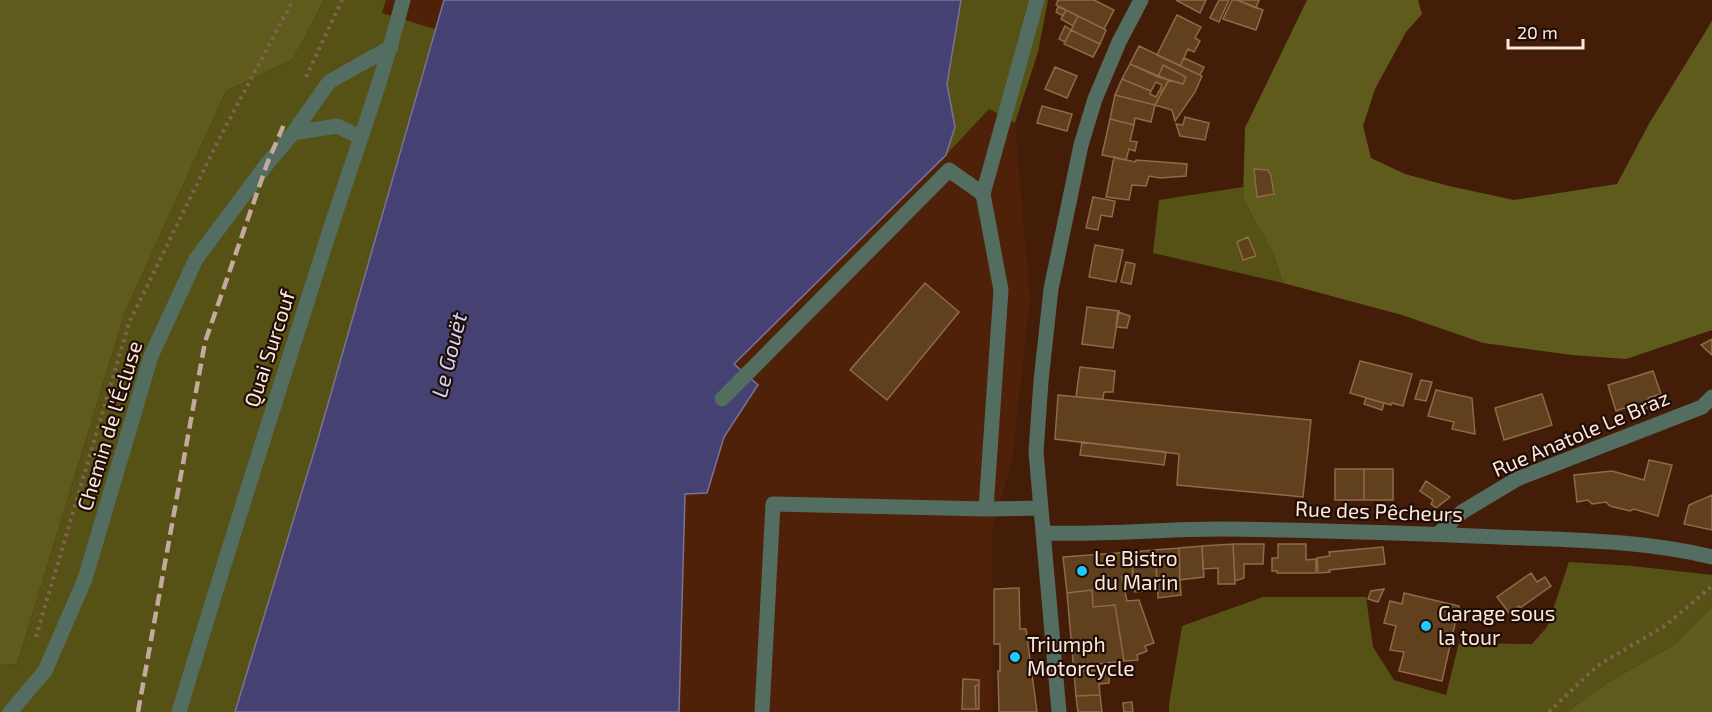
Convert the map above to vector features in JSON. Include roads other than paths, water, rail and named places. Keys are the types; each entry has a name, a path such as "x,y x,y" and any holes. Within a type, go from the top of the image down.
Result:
{"street":[{"name":"Quai Surcouf","path":"179,712 360,137 391,47 403,0"},
{"path":"986,509 1001,290 983,194 1037,0"},
{"path":"1059,712 1036,452 1041,381 1053,277 1081,145 1095,99 1119,42 1141,0"},
{"name":"Chemin de l'Écluse","path":"10,712 45,671 85,579 151,356 196,259 293,133 329,82 391,47"},
{"path":"293,133 337,126 360,137"},
{"path":"722,399 949,170 983,194"},
{"name":"Rue Anatole Le Braz","path":"1438,534 1462,512 1517,479 1702,407 1712,397"},
{"path":"762,712 773,504 986,509 1041,508"},
{"name":"Rue des Pêcheurs","path":"1044,533 1220,529 1438,534 1590,540 1691,552 1712,557"}],"water":[{"name":"Le Gouët","path":"444,0 961,0 947,84 955,127 946,155 734,364 758,385 724,437 707,493 685,494 679,712 235,712 317,442"}],"railway":[{"path":"138,712 205,342 267,164 285,122"}],"place":[{"name":"Le Bistro du Marin","path":"1082,571"},
{"name":"Garage sous la tour","path":"1426,626"},
{"name":"Triumph Motorcycle","path":"1015,657"}]}
